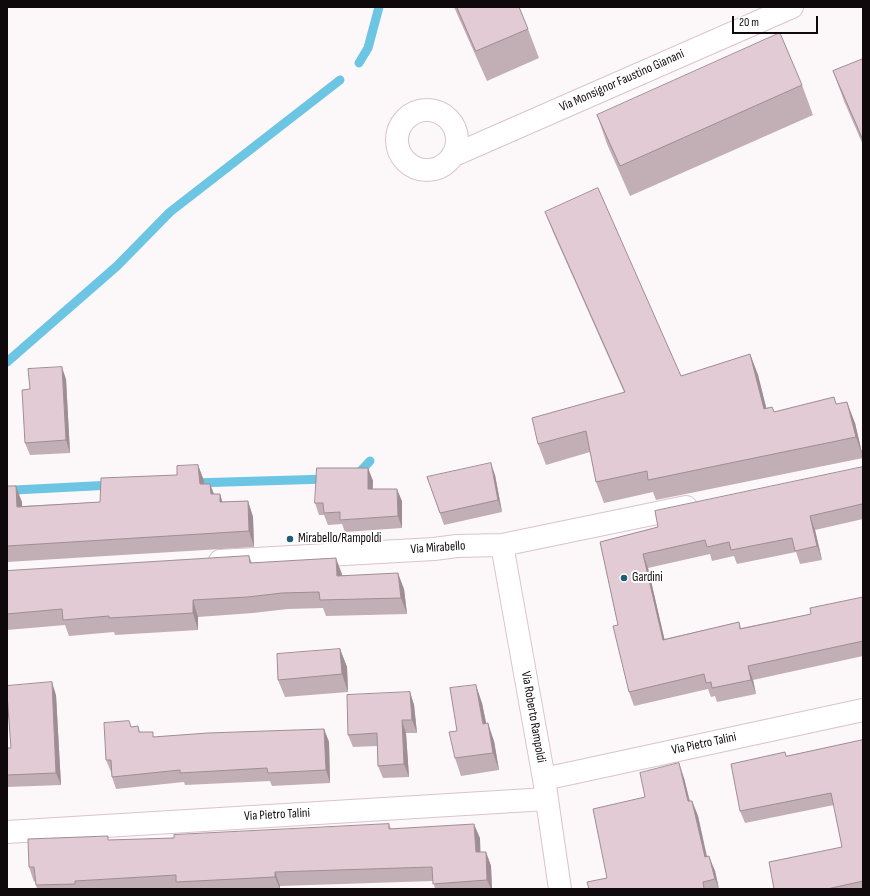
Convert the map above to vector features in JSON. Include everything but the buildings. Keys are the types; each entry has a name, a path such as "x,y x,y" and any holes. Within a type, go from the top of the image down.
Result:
{"street":[{"name":"Via Monsignor Faustino Gianani","path":"452,156 792,7"},
{"name":"Via Mirabello","path":"204,562 434,549 457,546 502,545 708,503"},
{"name":"Via Roberto Rampoldi","path":"502,545 546,789 560,889"},
{"name":"Via Pietro Talini","path":"7,832 546,789 863,710"}],"waterway":[{"path":"359,63 368,48 379,7"},
{"path":"7,362 117,266 170,212 340,80"},
{"path":"356,476 370,461"},
{"path":"193,483 328,479"},
{"path":"15,490 112,485"}],"place":[{"name":"Mirabello/Rampoldi","path":"290,539"},
{"name":"Gardini","path":"624,578"}]}
